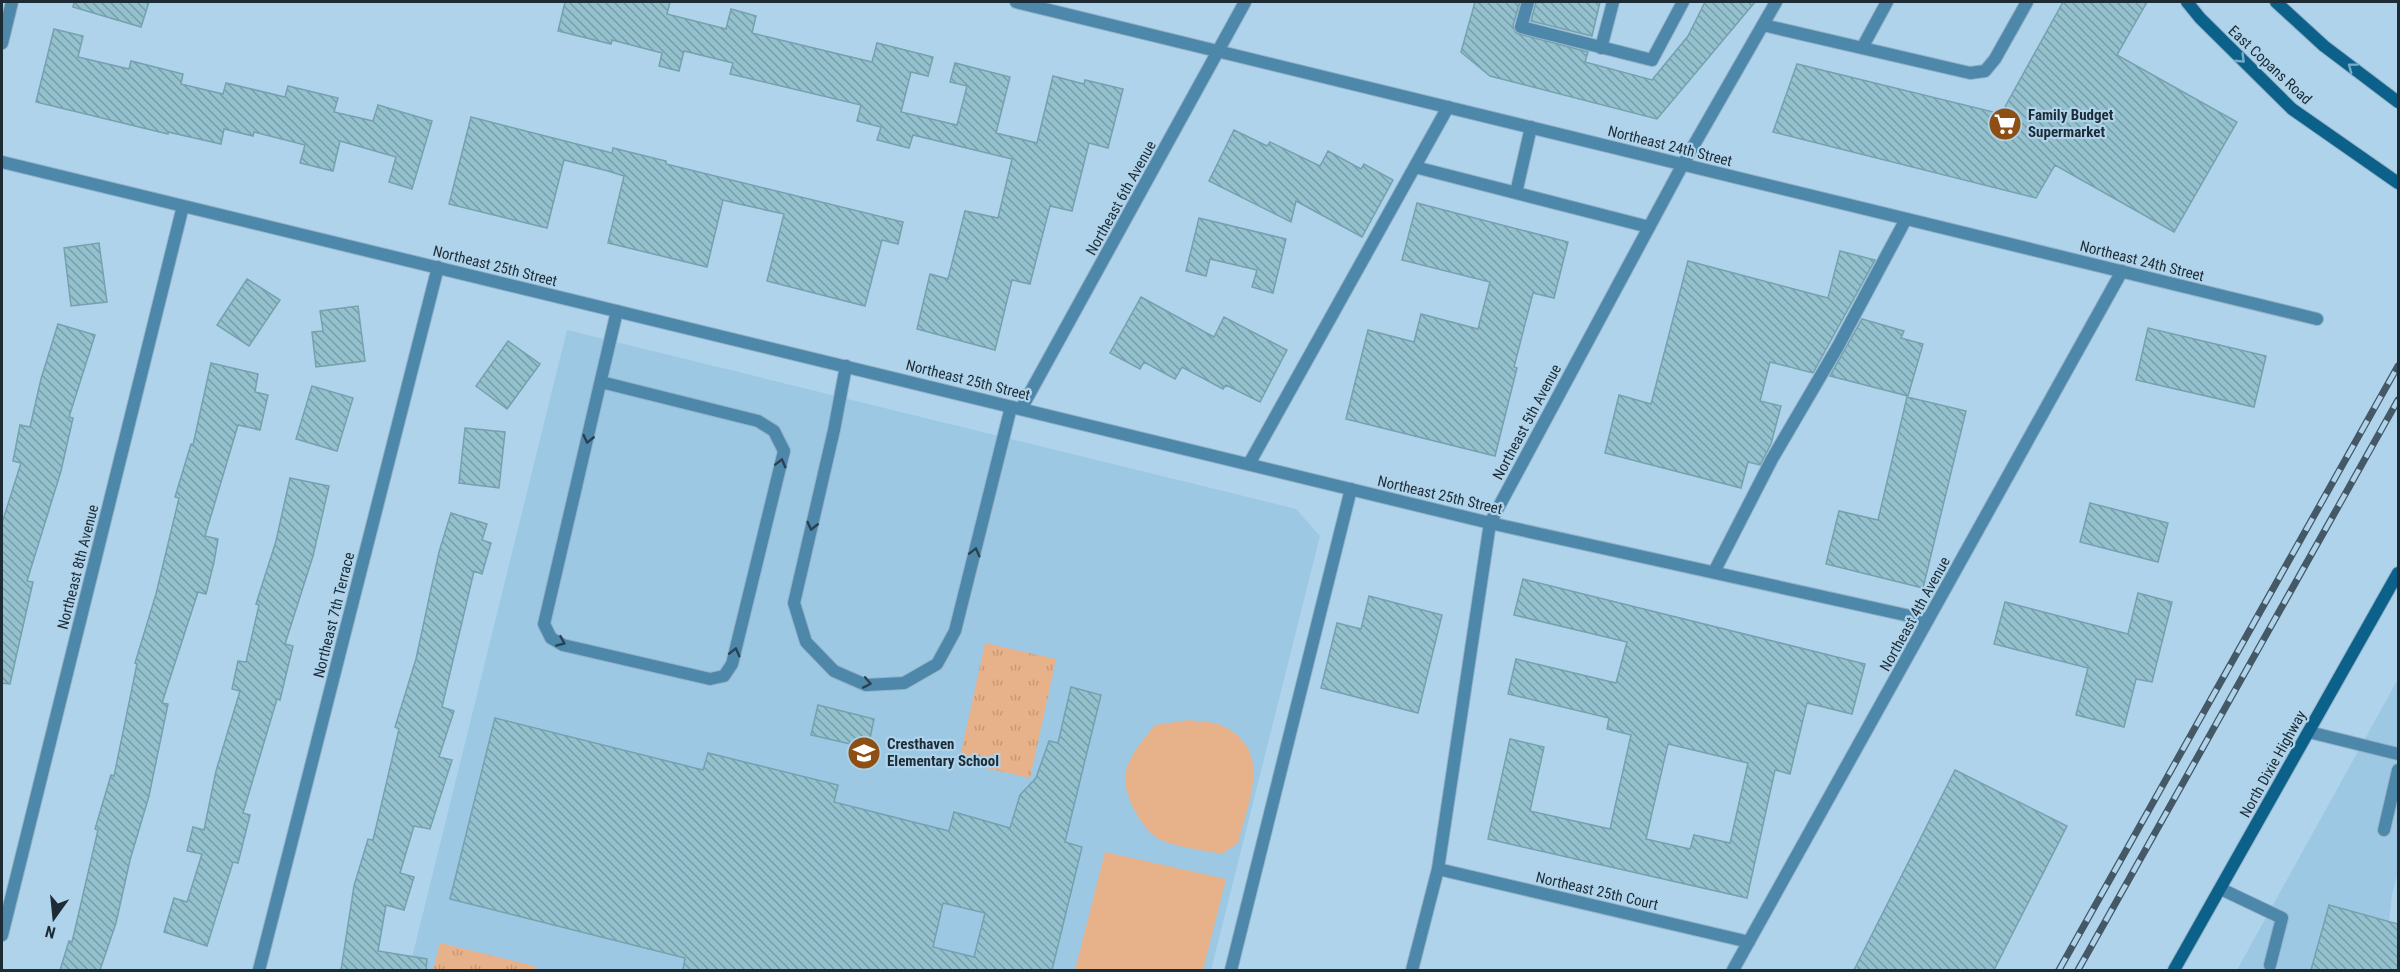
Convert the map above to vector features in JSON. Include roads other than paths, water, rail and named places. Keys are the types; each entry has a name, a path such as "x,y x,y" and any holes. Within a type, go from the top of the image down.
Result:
{"main road":[{"name":"East Copans Road","path":"2187,2 2200,18 2292,109 2398,183"},
{"path":"2276,2 2324,46 2398,102"},
{"name":"North Dixie Highway","path":"2174,970 2398,573"}],"street":[{"path":"2,43 12,2"},
{"name":"Northeast 24th Street","path":"1016,2 2317,319"},
{"name":"Northeast 6th Avenue","path":"846,366 834,430 794,603 806,642 834,671 866,685 903,683 937,664 955,631 1016,408 1220,51 1245,2"},
{"path":"1528,2 1521,27 1652,60 1683,2"},
{"path":"1601,48 1613,2"},
{"name":"Northeast 5th Avenue","path":"1412,970 1438,869 1490,523 1683,164 1776,2"},
{"path":"1862,48 1887,2"},
{"path":"1763,25 1970,74 1985,71 1995,59 2027,2"},
{"path":"1249,464 1448,107"},
{"path":"1516,193 1531,127"},
{"name":"Northeast 25th Street","path":"2,162 1490,523 1928,620"},
{"path":"1415,167 1649,227"},
{"name":"Northeast 8th Avenue","path":"2,935 183,206"},
{"path":"1714,572 1772,459 1837,348 1906,219"},
{"name":"Northeast 7th Terrace","path":"259,970 438,267"},
{"name":"Northeast 4th Avenue","path":"1733,970 2122,271"},
{"path":"601,382 758,421 774,431 784,451 732,664 724,676 711,679 562,645 551,638 544,624 617,311"},
{"path":"1231,970 1351,489"},
{"path":"2309,732 2398,754"},
{"path":"2384,830 2398,770"},
{"name":"Northeast 25th Court","path":"1438,869 1749,942"},
{"path":"2220,889 2282,918 2270,965"}],"railway":[{"path":"2059,970 2398,366"},
{"path":"2078,970 2398,400"}],"place":[{"name":"Family Budget Supermarket","path":"2005,124"},
{"name":"Cresthaven Elementary School","path":"864,753"}]}
